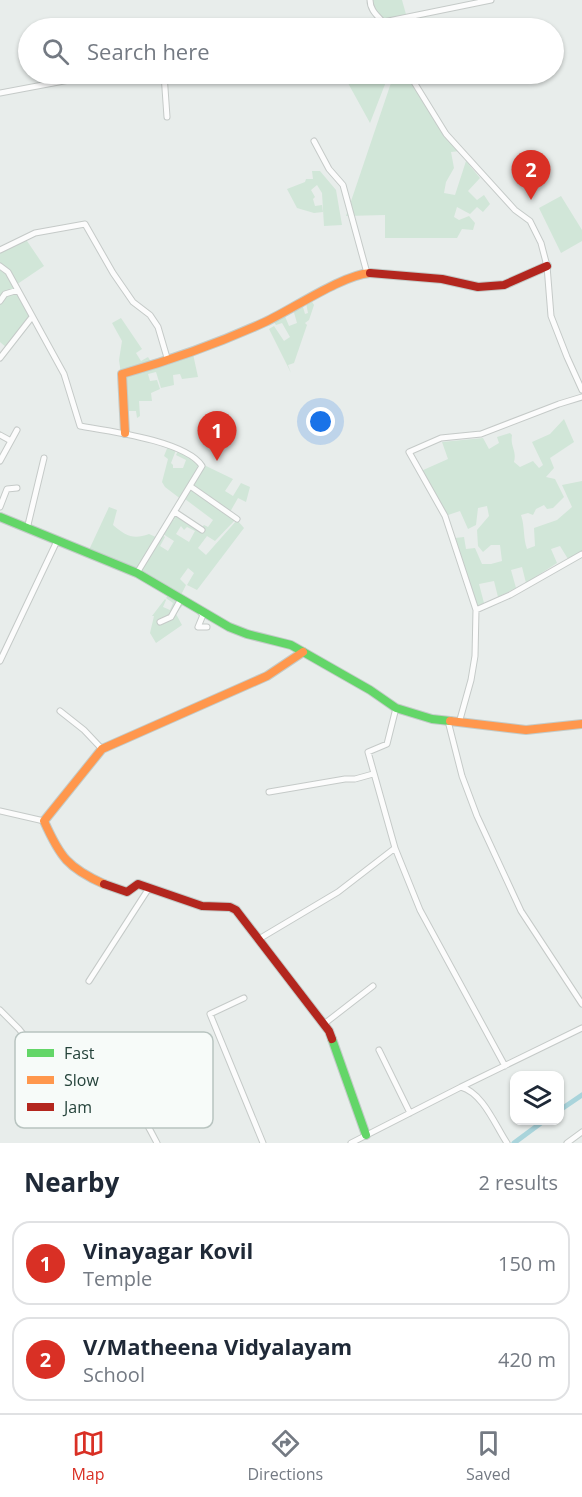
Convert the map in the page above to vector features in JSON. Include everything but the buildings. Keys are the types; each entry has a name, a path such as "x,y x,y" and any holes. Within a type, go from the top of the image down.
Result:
{"street":[{"path":"370,0 370,5 378,18"},
{"path":"418,18 491,0"},
{"path":"0,93 48,84"},
{"path":"165,84 167,117"},
{"path":"415,84 446,134 515,210 530,220 541,243 547,266 551,316 582,390"},
{"path":"314,141 329,169 342,185 367,273"},
{"path":"0,250 35,233 85,224 112,273 133,302 150,315 158,327 168,361"},
{"path":"0,266 8,272 64,374 80,426 125,433 172,446 199,461 202,466 175,512 132,573"},
{"path":"125,433 122,374 168,361 225,340 268,321 350,278 367,273 442,279 478,287 504,285 547,266"},
{"path":"0,301 5,294 18,290"},
{"path":"0,358 32,317"},
{"path":"0,344 7,349"},
{"path":"459,723 475,656 476,610 445,516 409,452 441,438 481,434 582,397"},
{"path":"0,461 17,430"},
{"path":"0,435 11,441"},
{"path":"27,529 44,458"},
{"path":"190,486 237,519"},
{"path":"0,507 7,489 17,488"},
{"path":"175,512 202,530"},
{"path":"0,517 132,573 229,627 247,634 275,640 303,652 370,690 396,708 432,719 526,730 582,724"},
{"path":"0,661 57,541"},
{"path":"476,610 510,595 582,554"},
{"path":"160,622 171,617 181,599"},
{"path":"198,609 204,615 198,627 207,627"},
{"path":"44,821 102,749 267,676 303,652"},
{"path":"396,708 387,744 368,752 395,848 420,910 506,1066"},
{"path":"60,711 84,730 102,749"},
{"path":"448,721 462,776 477,816 521,911 582,1005"},
{"path":"269,792 345,778 356,779 373,774"},
{"path":"0,811 44,821"},
{"path":"44,821 61,857 75,868 118,890 126,892 138,885 202,906 230,907 236,910 329,1031 366,1135"},
{"path":"259,939 338,892 395,848"},
{"path":"90,981 149,888"},
{"path":"324,1024 373,986"},
{"path":"244,998 210,1014 263,1143"},
{"path":"0,1011 21,1032"},
{"path":"351,1143 582,1028"},
{"path":"380,1050 410,1113"},
{"path":"461,1087 470,1090 477,1097 506,1141"},
{"path":"149,1128 157,1143"},
{"path":"567,1143 576,1140 582,1132"}],"green space":[{"path":"371,0 402,0 407,18 379,18"},
{"path":"349,84 385,84 370,123"},
{"path":"391,84 414,84 460,151 451,152 454,168 446,182 444,193 455,195 466,161 480,178 468,191 477,200 484,195 490,204 483,212 477,207 470,214 457,207 454,217 459,220 469,216 475,223 473,230 462,229 457,238 385,238 385,215 346,216"},
{"path":"312,171 320,171 336,190 342,225 324,226 322,193 317,185 311,190 315,197 313,199 315,206 322,205 323,212 314,213 297,208 287,189 305,182 306,179 313,179"},
{"path":"561,196 582,230 582,241 561,253 539,208"},
{"path":"25,238 44,266 16,285 0,264 0,251"},
{"path":"0,266 17,290 0,299"},
{"path":"18,291 31,317 7,348 0,342 0,302 5,295"},
{"path":"311,300 314,305 309,320 305,323 307,325 294,363 288,365 291,373 269,329 274,326 284,341 290,337 282,323 276,325 273,321 284,314 289,326 297,323 293,309 303,307 305,314 308,313 306,303"},
{"path":"121,318 142,349 136,353 141,361 148,357 153,365 121,374 119,360 122,341 112,323"},
{"path":"193,354 198,377 182,379 180,374 173,375 174,385 161,388 156,372 148,374 150,381 157,380 160,389 151,393 152,401 139,401 140,416 137,418 136,411 129,411 129,418 126,418 122,376"},
{"path":"564,419 574,442 550,458 554,468 546,477 555,479 564,497 553,508 547,509 544,505 536,509 533,515 528,513 521,515 527,549 535,546 534,528 557,520 572,507 562,485 582,481 582,551 568,559 560,546 551,549 557,563 526,583 522,567 511,570 516,588 498,597 494,581 479,584 484,603 477,606 455,538 464,537 466,549 475,548 482,564 502,561 500,545 491,545 483,552 478,546 477,530 489,516 487,506 478,508 476,525 468,529 460,511 448,515 421,471 448,459 442,442 483,438 489,449 499,443 497,437 510,433 515,454 514,462 520,467 533,461 539,468 543,465 532,442 550,434"},
{"path":"168,446 176,450 171,463 173,468 183,468 186,460 176,455 178,451 199,462 201,466 182,500 162,482 168,459 164,456"},
{"path":"204,465 233,479 225,491 233,496 241,483 250,487 246,502 238,498 230,512 192,486"},
{"path":"191,488 236,519 215,541 207,536 198,548 206,555 237,520 244,528 197,590 187,585 194,573 188,568 180,579 186,585 180,597 138,573 162,535 165,537 160,546 168,551 174,541 163,534 172,519 175,520 173,518 176,514 202,527 204,525 208,527 213,520 185,499","holes":["181,526 184,530 187,527 195,531 189,542 176,534"]},
{"path":"109,507 117,510 113,525 122,532 134,537 149,534 158,538 137,572 88,552"},
{"path":"170,593 180,599 172,617 181,600 185,602 176,614 182,625 156,643 150,633 154,616 152,616 165,599 163,607 170,610 173,603 166,598"}],"waterway":[{"path":"564,1107 582,1095"},
{"path":"514,1143 538,1125"}],"traffic: fast":[{"path":"0,517 137,573 229,627 291,645 370,690 396,708 432,719 450,721"},
{"path":"332,1039 366,1135"}],"traffic: slow":[{"path":"125,433 122,374 230,337 265,322 332,286 370,273"},
{"path":"104,884 73,867 66,860 44,821 102,749 267,676 303,652"},
{"path":"450,721 526,730 582,724"}],"traffic: jam":[{"path":"370,273 442,279 478,287 504,285 547,266"},
{"path":"104,884 127,892 138,884 202,906 230,907 236,910 329,1031 332,1039"}],"place":[{"name":"V/Matheena Vidyalayam","path":"531,200"},
{"name":"Vinayagar Kovil","path":"217,461"}]}
